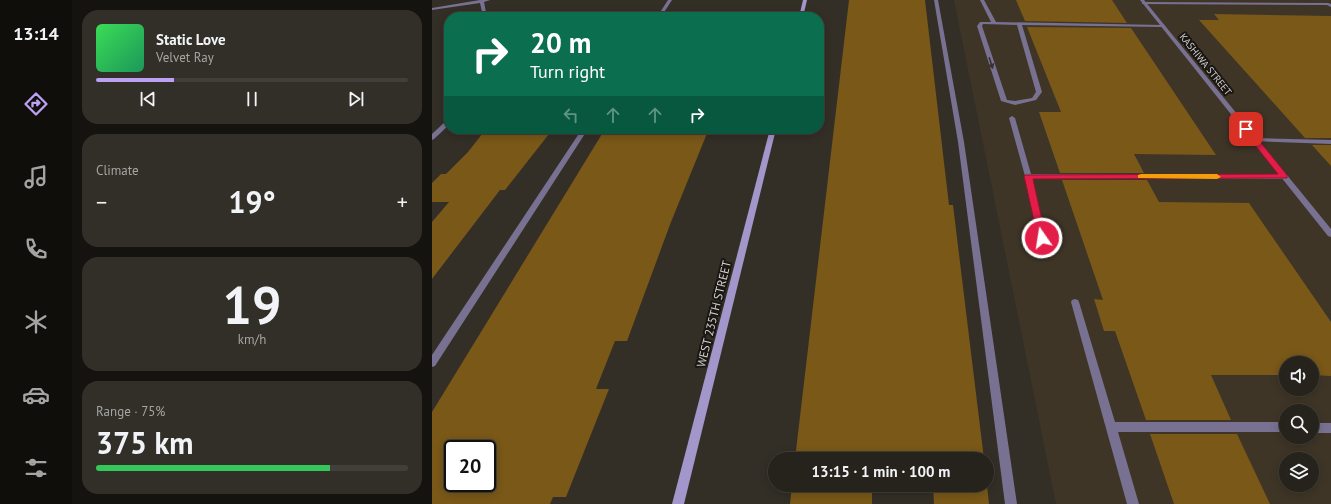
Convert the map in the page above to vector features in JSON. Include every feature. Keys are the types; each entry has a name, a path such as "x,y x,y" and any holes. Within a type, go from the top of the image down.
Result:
{"street":[{"path":"432,9 488,0"},
{"path":"662,12 670,0"},
{"path":"802,12 805,0"},
{"path":"936,0 960,142 1011,504"},
{"path":"982,0 995,24"},
{"path":"482,1 484,12"},
{"path":"1143,1 1328,4 1331,6"},
{"name":"KASHIWA STREET","path":"1143,1 1331,234"},
{"path":"1019,24 1039,92 1034,99 1015,103 1004,101 979,26 982,23 1163,26"},
{"path":"1012,118 1028,176 1042,238"},
{"path":"432,138 444,126"},
{"path":"432,363 582,134"},
{"name":"WEST 235TH STREET","path":"678,504 772,134"},
{"path":"1255,140 1331,142"},
{"path":"1028,176 1284,177"},
{"path":"1075,302 1133,504"},
{"path":"1111,427 1279,427"},
{"path":"1319,428 1331,428"}],"shaded area":[{"path":"954,0 1331,0 1331,504 1056,504"}],"building":[{"path":"849,0 925,0 949,205 953,205 983,452 796,452"},
{"path":"1016,0 1112,0 1127,23 1025,21"},
{"path":"1214,14 1331,16 1331,138 1305,138 1199,20 1219,20"},
{"path":"1027,27 1131,28 1216,155 1134,154 1144,173 1060,173 1039,112 1061,112"},
{"path":"482,134 549,134 505,190 500,190 432,279 432,222 449,202 432,202 432,183 441,174 446,174 468,152"},
{"path":"602,134 707,134 671,222 627,341 615,341 596,389 609,389 566,497 553,497 550,504 432,504 432,412"},
{"path":"1312,145 1331,145 1331,166"},
{"path":"1062,180 1147,180 1159,202 1249,203 1331,322 1331,376 1319,375 1319,356 1279,356 1279,375 1211,375 1231,420 1146,420 1115,331 1104,331 1094,299 1103,300"},
{"path":"1150,434 1237,434 1270,504 1174,504"},
{"path":"791,492 872,492 872,504 790,504"},
{"path":"933,492 988,492 989,504 934,504"}],"slow traffic":[{"path":"1141,177 1217,177"}],"route":[{"path":"1042,238 1028,176 1284,177 1246,129"}]}
